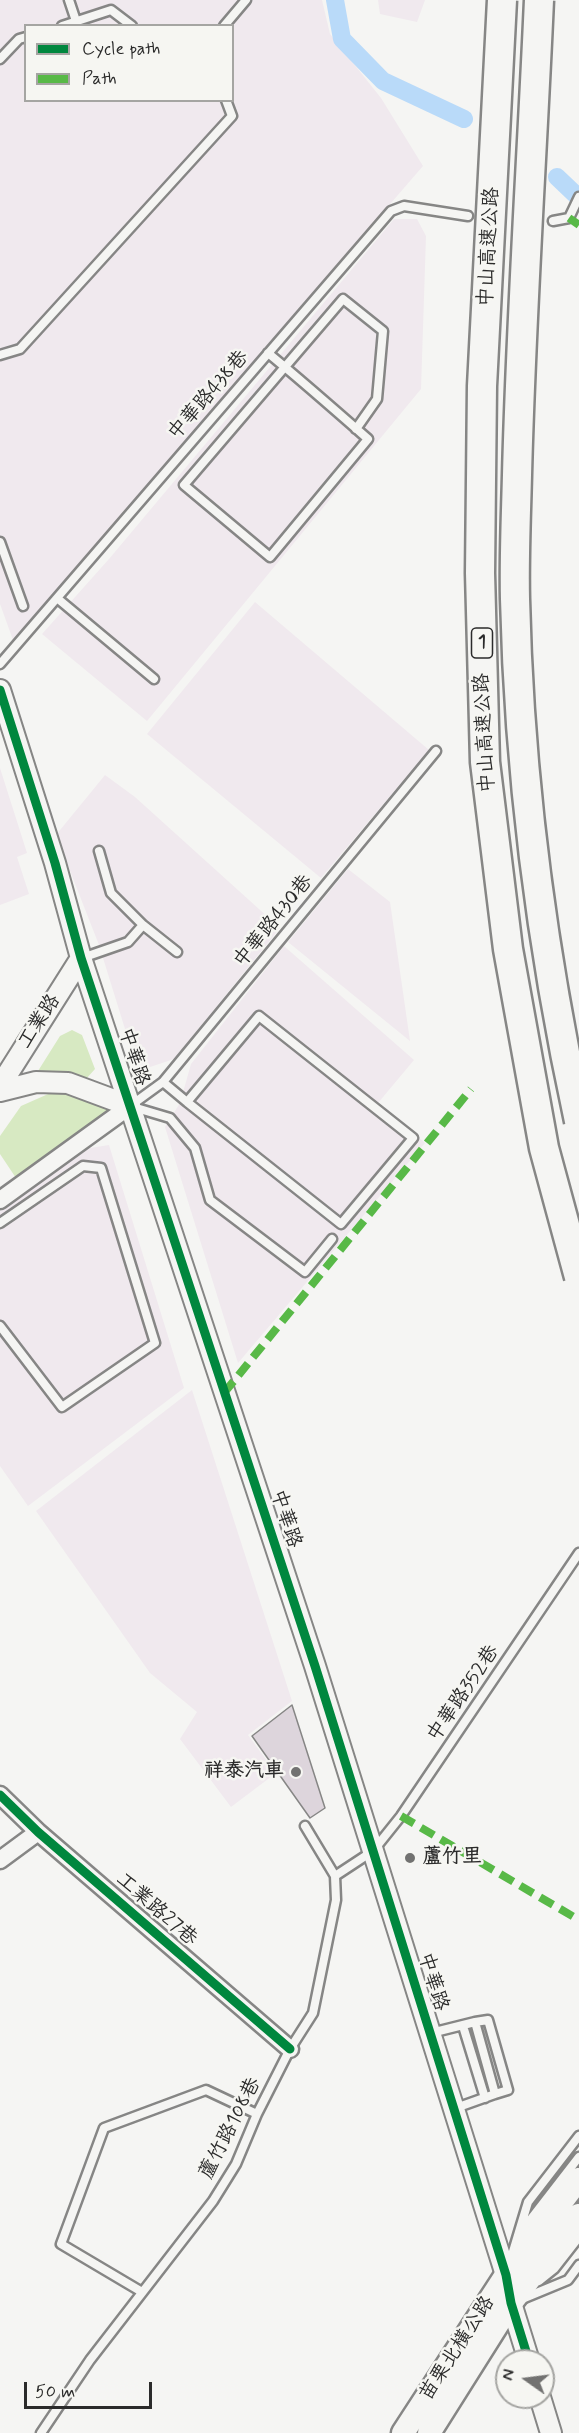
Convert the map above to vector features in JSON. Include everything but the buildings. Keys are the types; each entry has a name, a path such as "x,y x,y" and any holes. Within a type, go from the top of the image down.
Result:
{"highway":[{"name":"中山高速公路","path":"502,0 482,386 480,573 485,762 508,950 535,1101 544,1148 579,1277"},
{"name":"中山高速公路","path":"539,0 519,392 515,599 523,742 537,878 562,1043 579,1121"}],"main road":[{"name":"苗栗北橫公路","path":"403,2433 506,2275 579,2179"},
{"name":"苗栗北橫公路","path":"429,2433 511,2303 579,2215"}],"street":[{"name":"中華路","path":"0,690 55,863 81,958 315,1666 506,2275 511,2303 525,2349"},
{"name":"工業路","path":"0,1086 81,958"},
{"path":"0,1091 36,1082 68,1083 130,1106"},
{"path":"0,1200 130,1106"},
{"name":"工業路27巷","path":"0,1795 38,1832 290,2049"},
{"path":"0,1860 38,1832"},
{"path":"544,2409 551,2433"}],"lane":[{"path":"69,0 76,21"},
{"path":"226,24 246,0"},
{"path":"68,24 111,10 129,24"},
{"path":"0,59 19,39 24,38"},
{"path":"1,352 20,349 232,116 227,102"},
{"path":"553,221 569,218 576,208 579,197"},
{"name":"中華路438巷","path":"0,664 391,211 404,206 468,216"},
{"path":"268,353 285,367 356,429 368,439 270,557 184,485 285,367 343,299 383,331 377,399 356,429"},
{"path":"0,542 23,606"},
{"path":"57,598 154,679"},
{"name":"中華路430巷","path":"130,1106 163,1082 436,751"},
{"path":"99,851 111,893 142,925 177,952"},
{"path":"81,958 128,942 142,925"},
{"path":"163,1082 187,1102 341,1224 413,1138 259,1016 187,1102"},
{"path":"130,1106 170,1118 195,1148 210,1200 305,1272 332,1239"},
{"path":"0,1223 83,1166 101,1168 155,1343 62,1407 0,1326"},
{"name":"中華路352巷","path":"373,1851 401,1816 579,1553"},
{"path":"305,1826 335,1876 373,1851"},
{"name":"蘆竹路108巷","path":"41,2433 90,2360 213,2201 236,2164 257,2114 290,2049 313,2013 336,1900 335,1876"},
{"path":"430,2034 489,2020 508,2090 453,2109"},
{"path":"475,2022 495,2094"},
{"path":"463,2025 485,2098"},
{"path":"142,2292 61,2244 104,2128 206,2090 257,2114"},
{"path":"506,2275 528,2202 579,2136"},
{"path":"506,2275 531,2220 579,2157"},
{"path":"511,2303 554,2269 579,2237"},
{"path":"511,2303 568,2280 579,2265"}],"shaded area":[{"path":"0,0 322,0 330,34 381,98 423,166 13,640 0,604"},
{"path":"378,0 425,0 417,22 380,14"},
{"path":"394,219 417,219 426,236 421,389 147,721 42,634 109,559"},
{"path":"255,602 429,750 321,878 147,734"},
{"path":"0,768 27,853 17,857 29,894 0,905"},
{"path":"105,775 135,797 280,928 174,1059 138,1071 99,945 56,835"},
{"path":"348,869 390,902 410,1041 288,942"},
{"path":"284,946 414,1060 378,1103 425,1143 238,1363 165,1127 180,1103 191,1064"},
{"path":"109,1145 184,1388 28,1506 0,1466 0,1211 84,1149"},
{"path":"192,1390 292,1701 248,1735 276,1773 231,1807 180,1739 197,1712 150,1673 36,1511"}],"green space":[{"path":"72,1030 82,1035 95,1069 86,1079 46,1075 38,1071 60,1036"},
{"path":"55,1091 81,1094 110,1110 16,1178 0,1154 0,1136 21,1106"}],"waterway":[{"path":"335,0 342,39 383,81 464,119"},
{"path":"557,177 579,198"}],"marked path":[{"path":"569,218 579,225"},
{"path":"224,1393 471,1089"},
{"path":"401,1816 579,1920"}],"cycle path":[{"path":"0,690 55,863 81,958 315,1666 506,2275 511,2303 525,2349"},
{"path":"0,1795 38,1832 290,2049"}],"place":[{"name":"祥泰汽車","path":"296,1772"},
{"name":"蘆竹里","path":"410,1858"}]}
